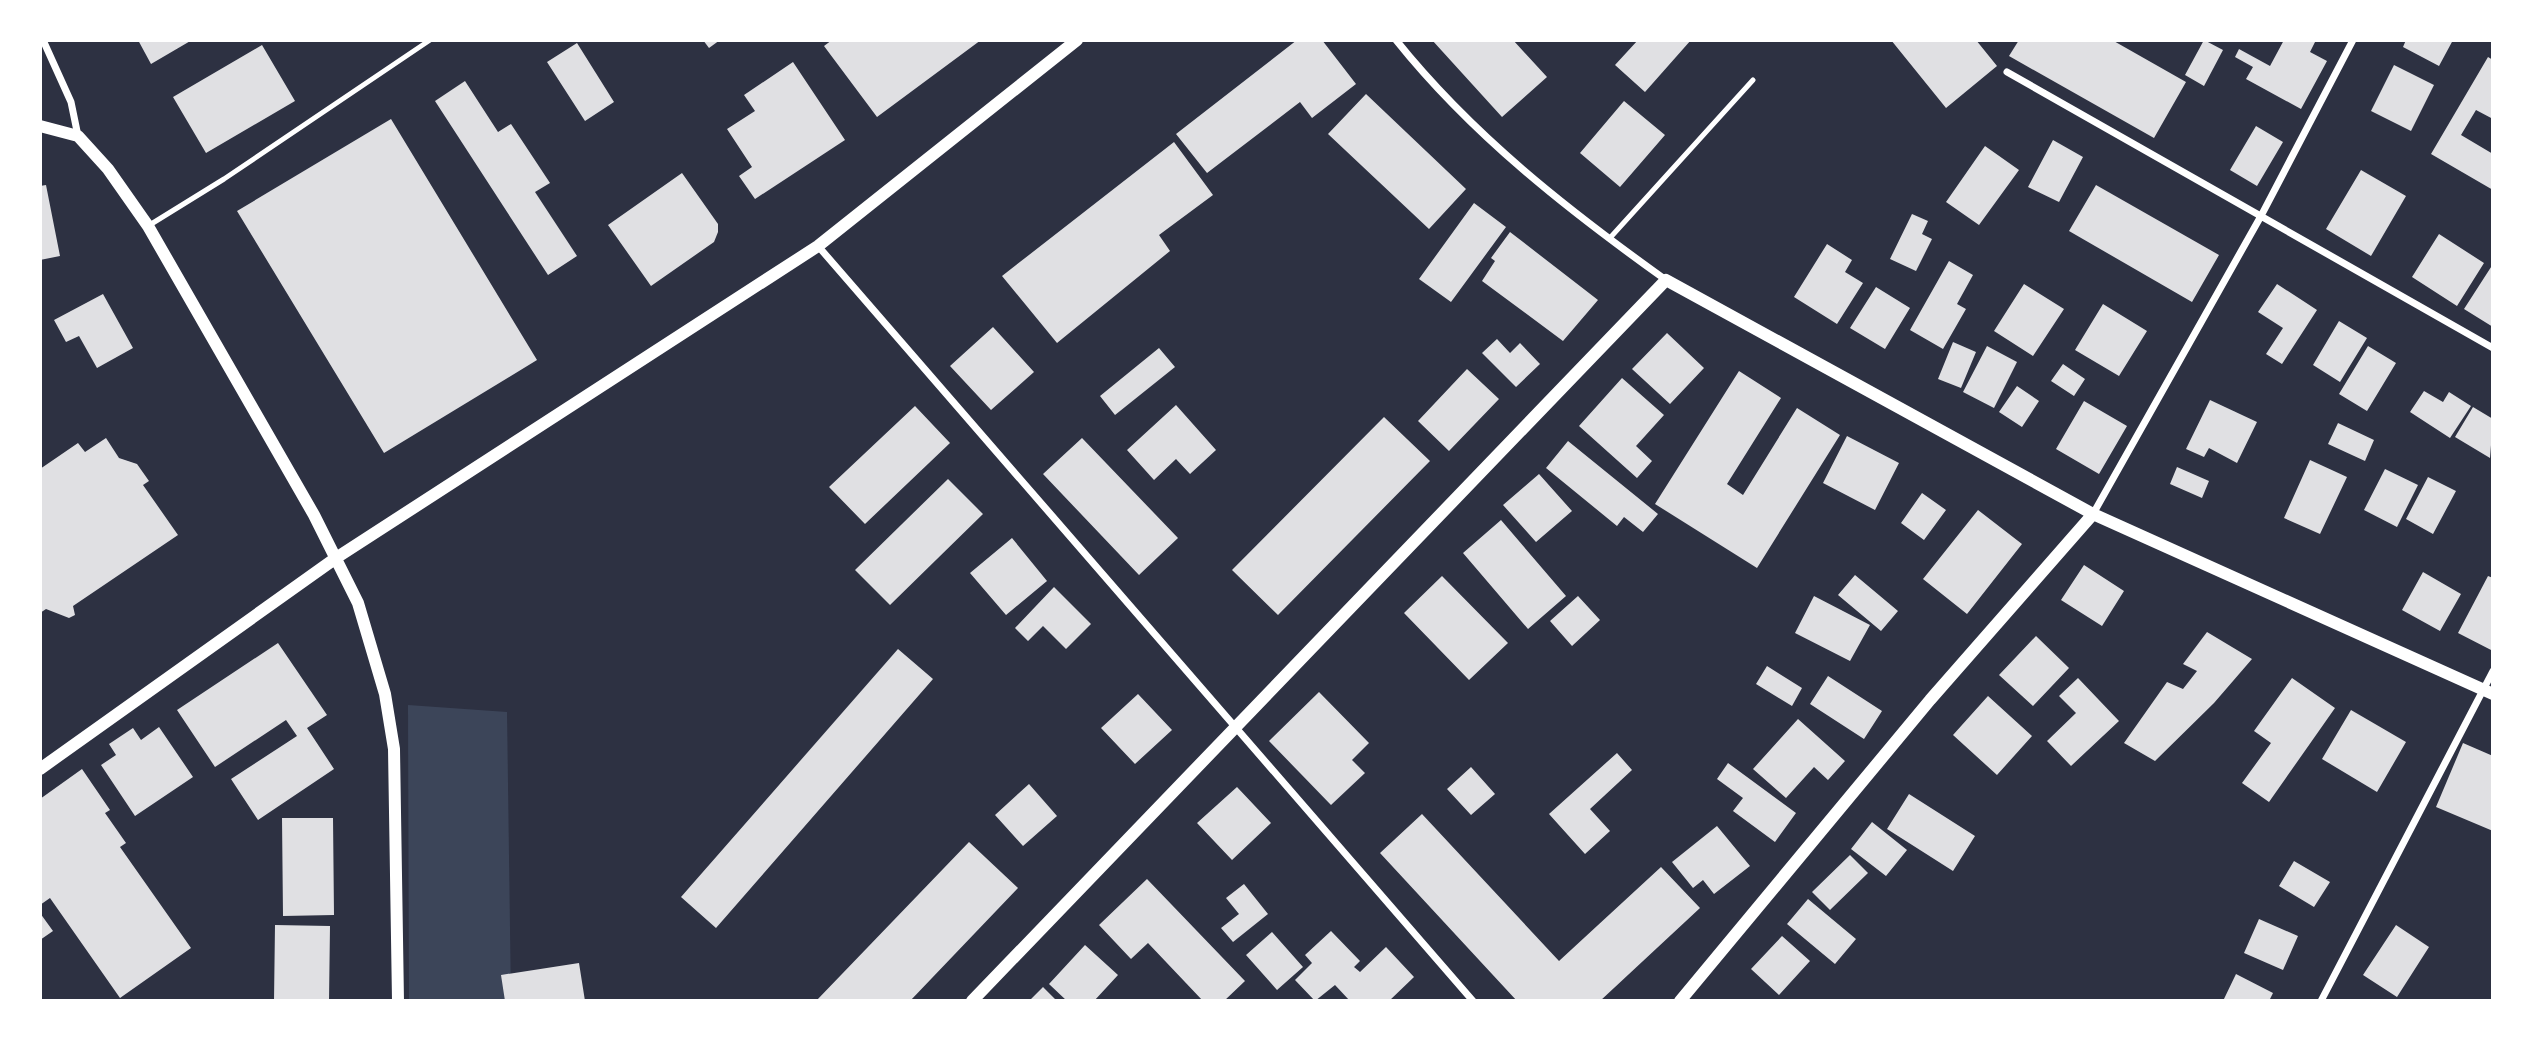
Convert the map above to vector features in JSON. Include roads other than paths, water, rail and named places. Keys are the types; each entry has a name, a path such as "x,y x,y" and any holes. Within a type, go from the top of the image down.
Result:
{"street":[{"path":"43,40 71,102 78,136 108,169 148,226 336,558 358,603 385,694 394,749 398,1001"},
{"path":"40,769 336,558 818,246 1077,40"},
{"path":"1396,40 1418,67 1521,170 1666,280 2093,514 2488,691"},
{"path":"1680,1001 1930,700 2093,514 2261,216 2353,40"},
{"path":"2007,72 2493,348"},
{"path":"40,126 78,136"},
{"path":"818,246 1473,1001"},
{"path":"972,1001 1666,280"},
{"path":"2320,1001 2488,691 2493,671"}],"lane":[{"path":"148,226 224,179 430,40"},
{"path":"1609,239 1753,80"}]}
